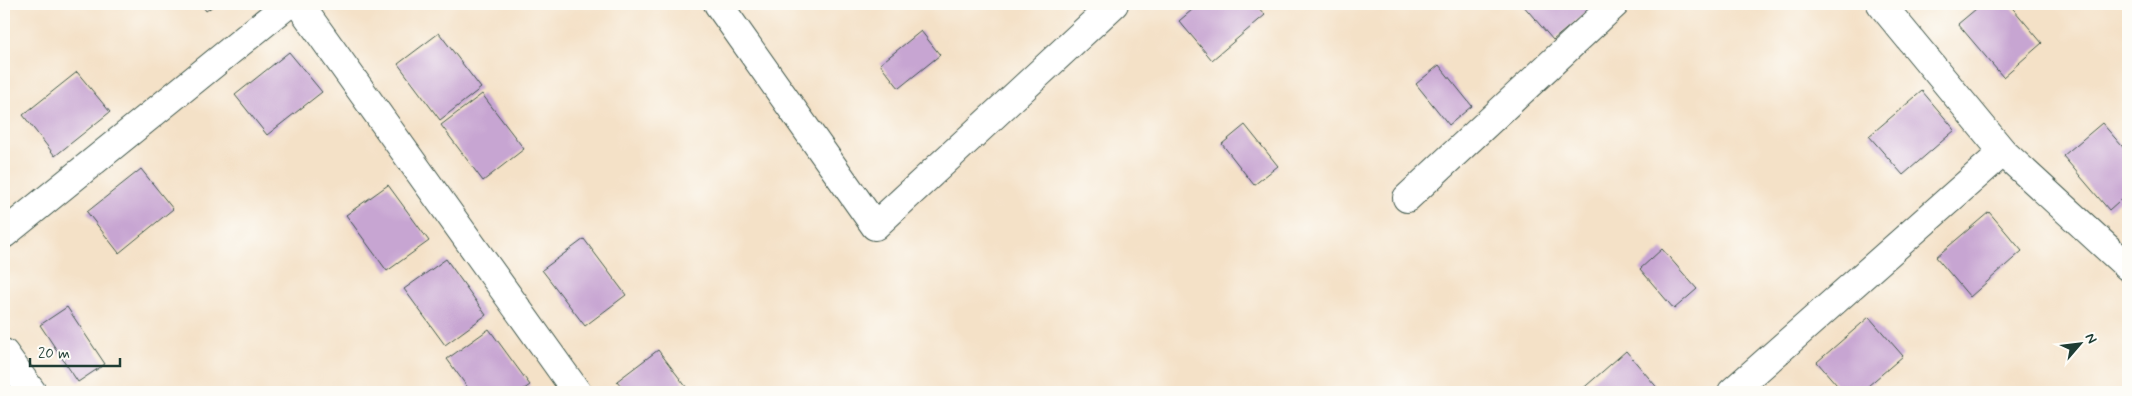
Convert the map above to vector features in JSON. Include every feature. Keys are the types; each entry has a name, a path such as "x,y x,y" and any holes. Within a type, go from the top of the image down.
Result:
{"street":[{"path":"4,234 288,4"},
{"path":"299,4 577,392"},
{"path":"718,4 875,226 1114,4"},
{"path":"1408,198 1614,4"},
{"path":"1881,4 2003,152 2126,261"},
{"path":"1732,392 2003,152"},
{"path":"4,353 32,392"}],"building":[{"path":"201,4 216,4 206,11"},
{"path":"1199,4 1255,4 1265,15 1212,60 1179,21"},
{"path":"1522,4 1596,4 1553,40"},
{"path":"1982,4 2009,4 2042,43 2003,77 1958,24"},
{"path":"921,31 940,55 899,88 880,64"},
{"path":"439,33 481,88 440,120 398,64"},
{"path":"289,52 322,92 267,135 235,95"},
{"path":"1439,65 1472,106 1449,125 1416,84"},
{"path":"77,72 110,112 55,156 23,115"},
{"path":"1922,91 1955,130 1903,175 1869,136"},
{"path":"482,94 524,149 483,181 441,125"},
{"path":"2102,123 2128,153 2128,193 2109,210 2063,156"},
{"path":"1245,125 1278,166 1254,185 1222,144"},
{"path":"141,169 173,209 119,253 87,212"},
{"path":"388,185 429,241 387,271 346,215"},
{"path":"1989,212 2022,251 1970,297 1936,257"},
{"path":"584,239 626,295 585,326 542,270"},
{"path":"1662,249 1697,289 1674,309 1640,269"},
{"path":"446,259 486,315 445,345 404,289"},
{"path":"67,307 105,364 78,382 40,325"},
{"path":"1869,317 1903,356 1861,392 1843,392 1817,362"},
{"path":"489,329 530,385 520,392 471,392 447,359"},
{"path":"658,350 690,392 626,392 617,381"},
{"path":"1626,351 1660,391 1579,392"}]}
